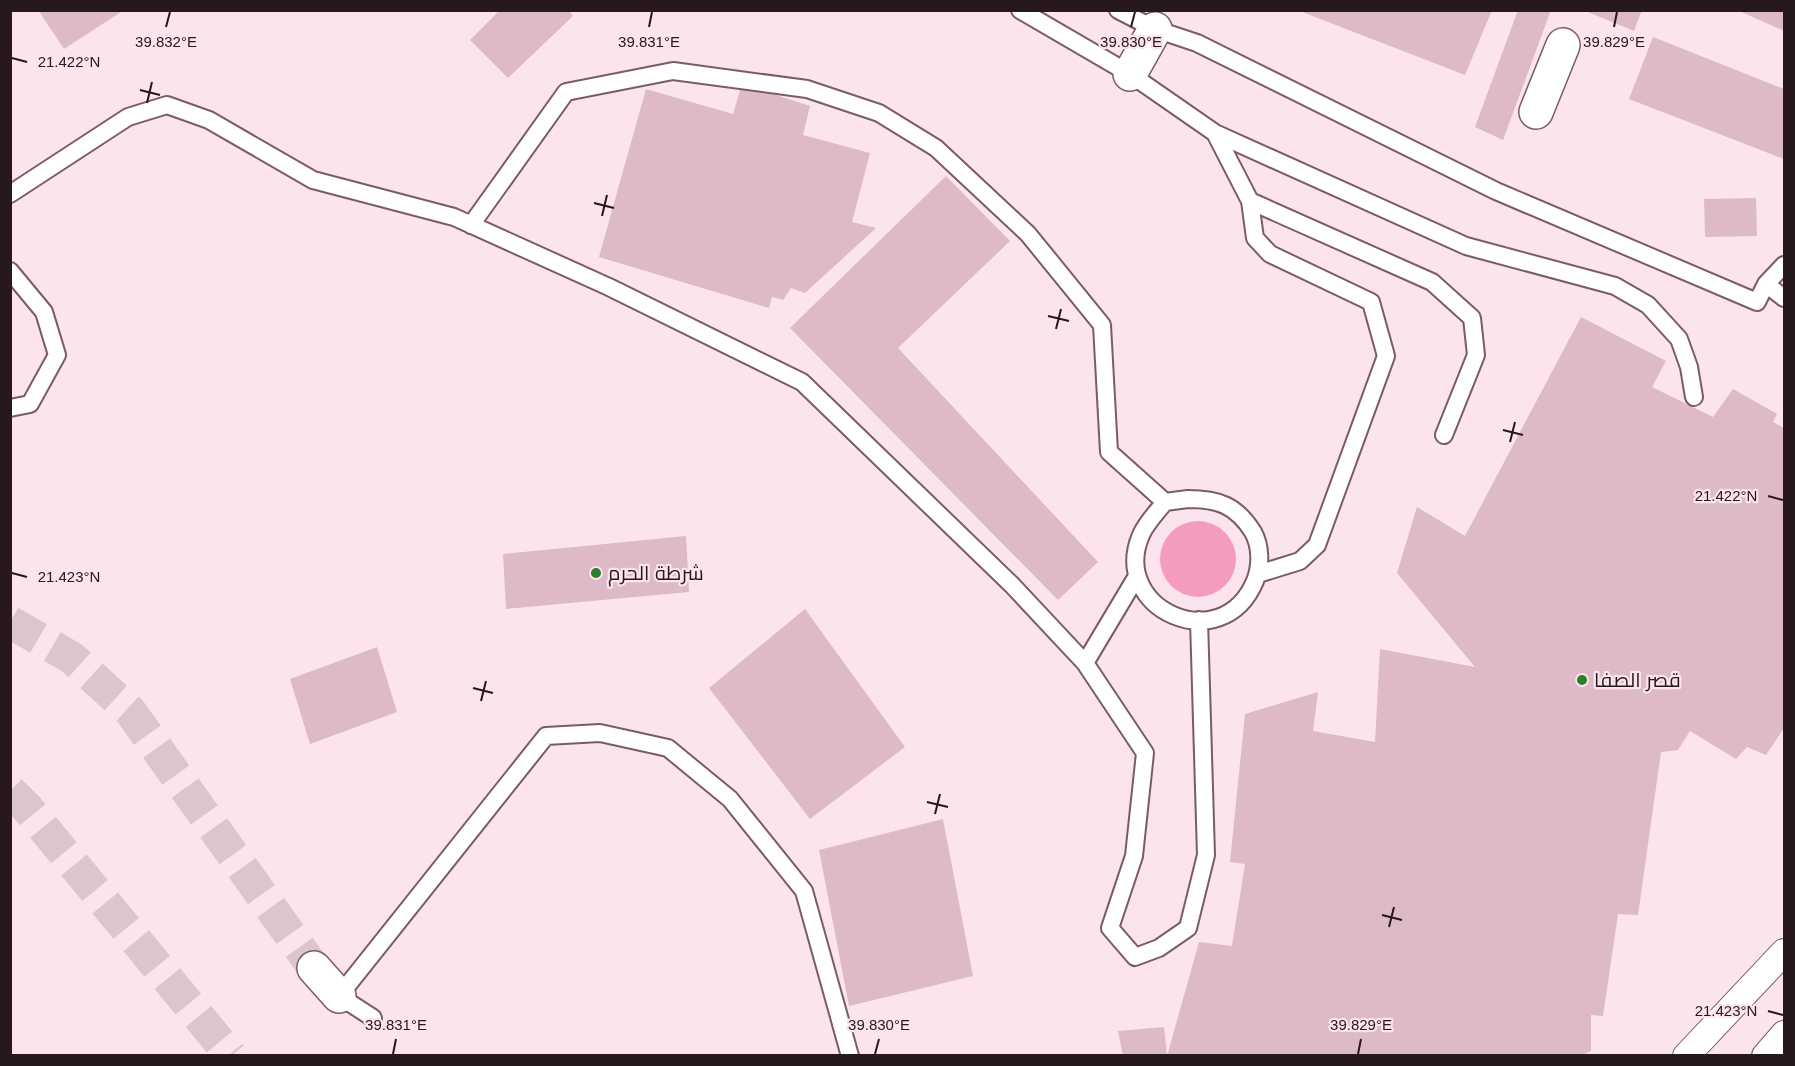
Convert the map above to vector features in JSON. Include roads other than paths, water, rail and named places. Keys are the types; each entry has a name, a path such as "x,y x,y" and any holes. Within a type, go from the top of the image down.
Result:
{"street":[{"path":"1130,74 1155,29"},
{"path":"1536,112 1563,45"},
{"path":"1686,1056 1785,952"},
{"path":"314,968 339,996"},
{"path":"1765,1056 1785,1034"}],"lane":[{"path":"1020,10 1130,74 1215,133 1466,246 1615,286 1648,305 1679,339 1689,367 1694,397"},
{"path":"1118,10 1155,29 1197,43 1496,191 1757,302 1766,284 1785,265"},
{"path":"471,225 566,92 673,71 807,89 879,113 936,148 1028,234 1102,325 1109,452 1165,502"},
{"path":"10,194 128,117 168,105 209,120 313,180 454,217 609,287 802,382 1012,585 1085,663 1145,753 1134,856 1110,928 1135,957 1159,948 1188,928 1206,855 1199,620"},
{"path":"1215,133 1250,201 1255,238 1270,254 1371,303 1386,356 1317,545 1300,561 1258,574"},
{"path":"1250,201 1432,282 1472,318 1476,355 1444,435"},
{"path":"10,271 44,312 57,355 30,404 10,408"},
{"path":"1766,284 1785,298"},
{"path":"1209,499 1228,506 1244,519 1254,535 1259,555 1258,574 1249,594 1234,610 1215,619 1175,618 1158,608 1145,593 1137,576 1136,555 1141,535 1165,502 1209,499"},
{"path":"1085,663 1137,576"},
{"path":"373,1018 339,996 546,736 600,733 668,748 730,799 804,891 850,1056"}],"tunnel":[{"path":"10,622 72,658 130,711 314,968"},
{"path":"10,791 28,809 231,1056"}],"place":[{"name":"شرطة الحرم","path":"596,573"},
{"name":"قصر الصفا","path":"1582,680"}]}
